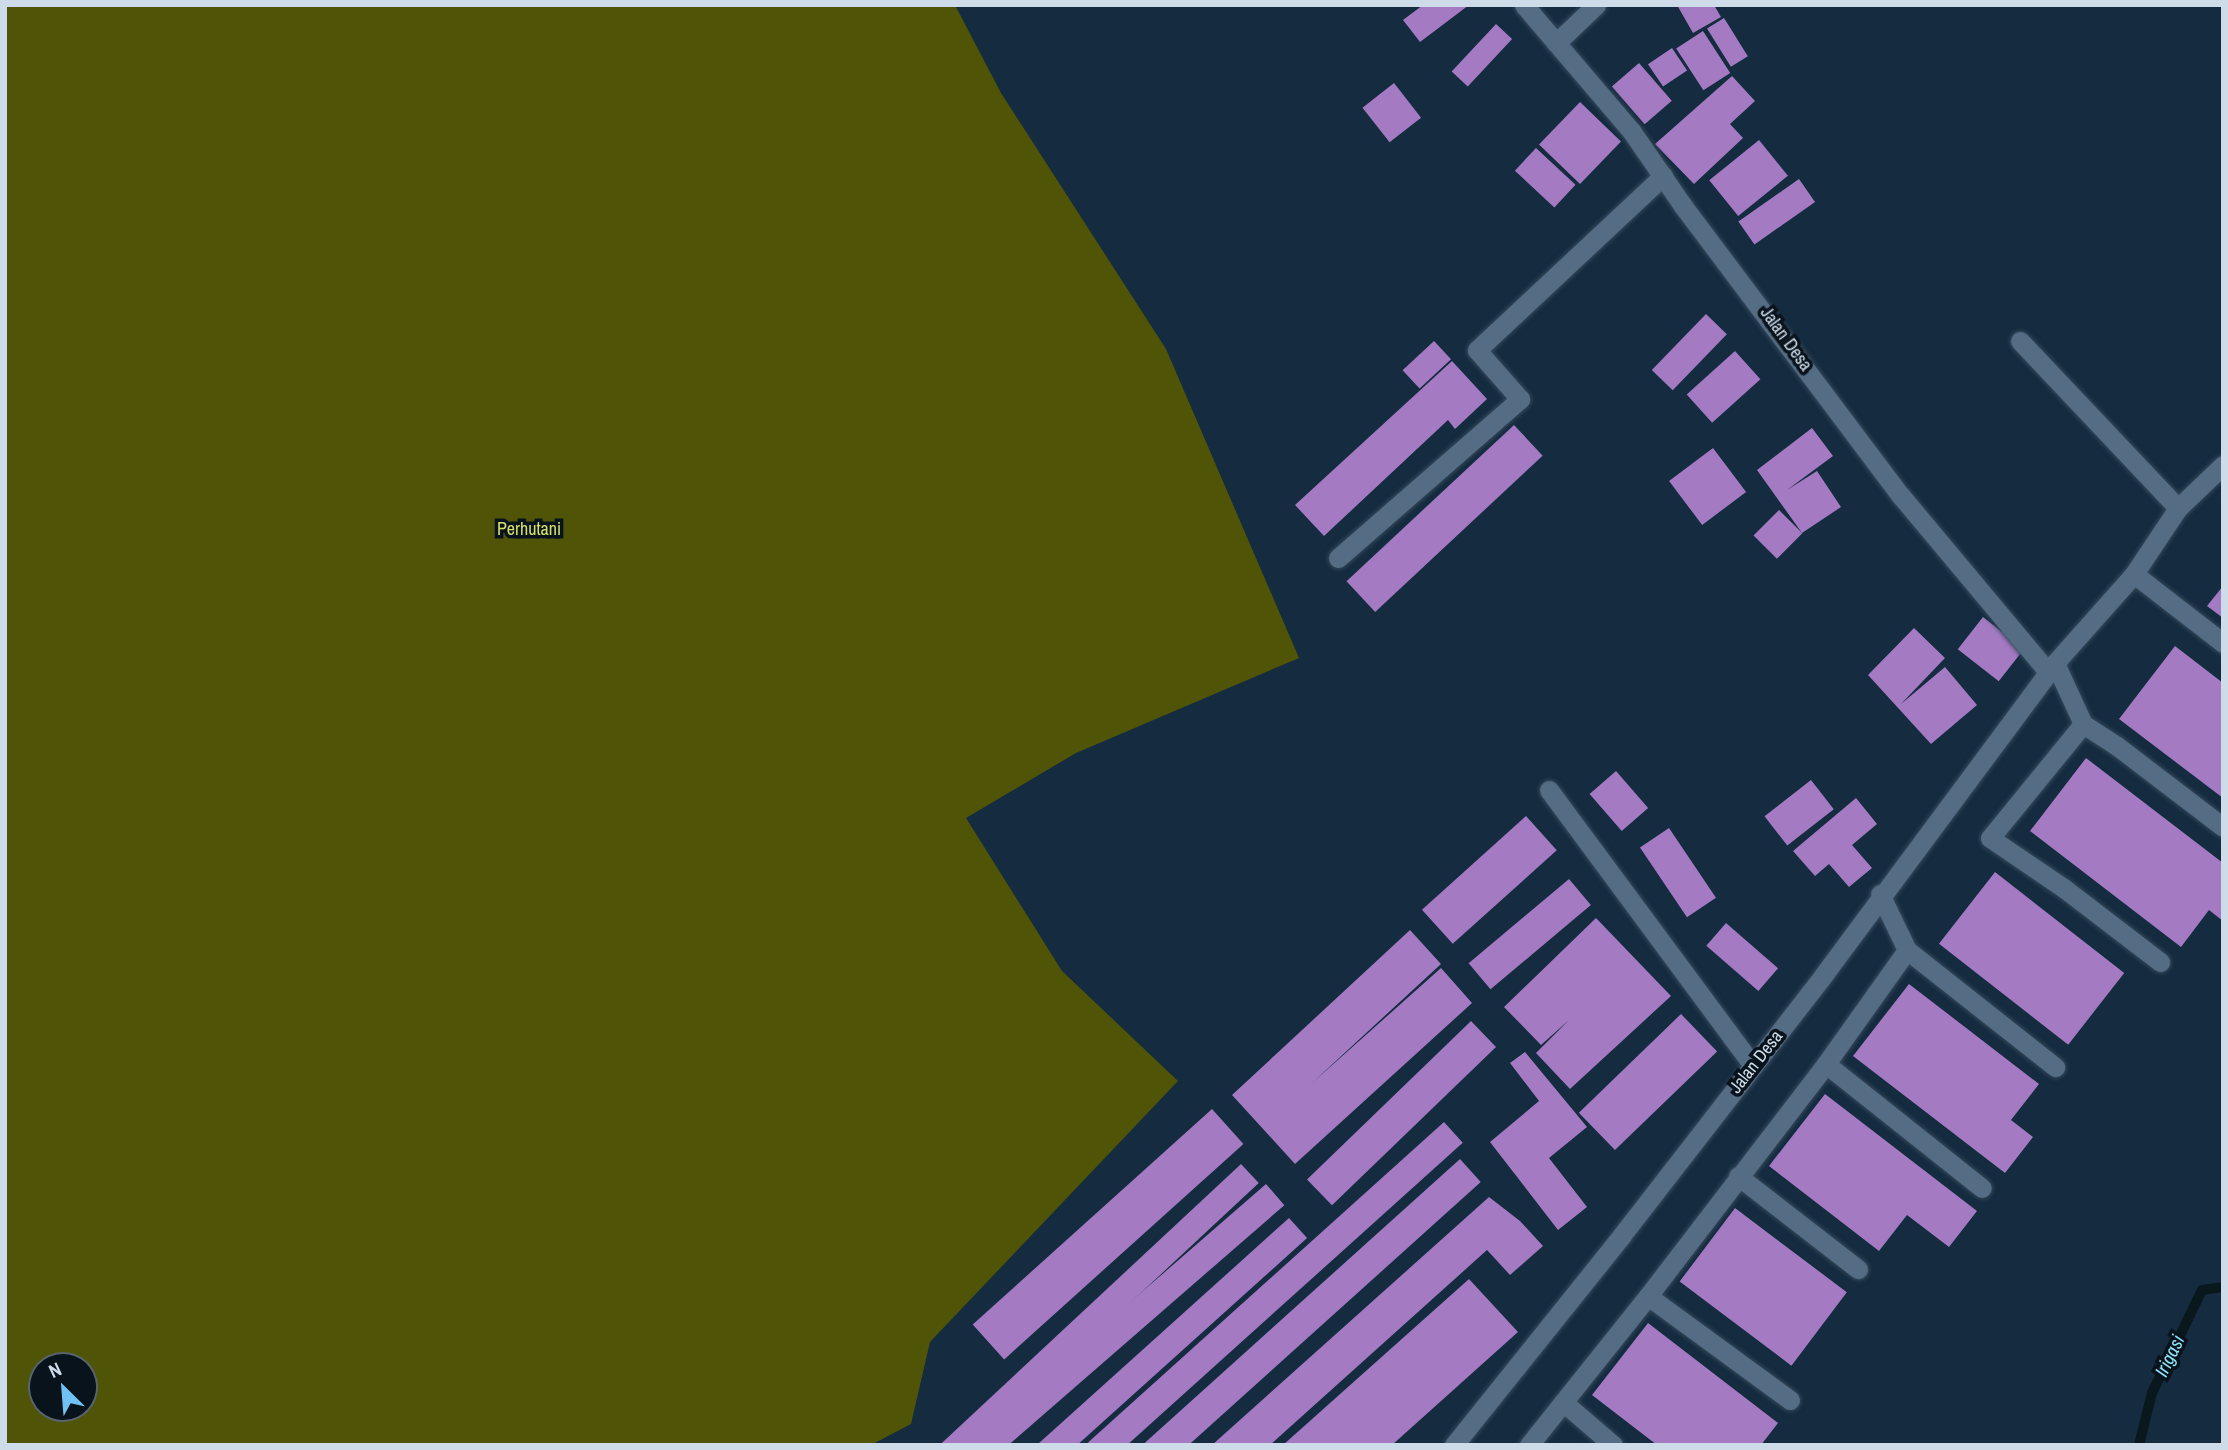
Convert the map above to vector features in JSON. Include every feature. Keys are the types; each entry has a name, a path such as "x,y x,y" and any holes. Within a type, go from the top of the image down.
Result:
{"street":[{"name":"Jalan Desa","path":"1524,5 1632,132 1901,496 2052,668"},
{"path":"1556,43 1596,5"},
{"path":"1338,558 1520,399 1477,350 1663,176"},
{"path":"2020,341 2178,508"},
{"name":"Jalan Desa","path":"1454,1445 1753,1066 2052,668 2134,574 2178,508 2223,465"},
{"path":"2134,574 2223,643"},
{"path":"2052,668 2083,724 2118,746 2223,827"},
{"path":"2083,724 1990,838 2065,889 2160,962"},
{"path":"1549,790 1753,1066"},
{"path":"1880,894 1908,950 2055,1067"},
{"path":"1529,1445 1648,1296 1826,1064 1908,950"},
{"path":"1826,1064 1982,1188"},
{"path":"1738,1176 1858,1269"},
{"path":"1648,1296 1790,1400"},
{"path":"1563,1402 1614,1445"}],"green space":[{"name":"Perhutani","path":"5,5 955,5 1001,93 1166,349 1299,658 1076,753 966,818 1062,971 1178,1081 930,1342 911,1424 871,1445 5,1445"}],"building":[{"path":"1423,5 1469,5 1420,42 1403,20"},
{"path":"1677,5 1714,5 1721,17 1693,33"},
{"path":"1724,18 1748,56 1731,67 1707,29"},
{"path":"1496,24 1512,39 1468,87 1452,72"},
{"path":"1703,31 1730,73 1703,90 1676,48"},
{"path":"1672,48 1687,70 1663,87 1648,64"},
{"path":"1639,63 1672,101 1645,124 1612,87"},
{"path":"1732,76 1755,101 1730,124 1743,138 1694,184 1655,144"},
{"path":"1394,83 1421,118 1390,142 1362,108"},
{"path":"1580,102 1621,142 1580,184 1539,144"},
{"path":"1759,140 1788,176 1738,216 1709,180"},
{"path":"1536,148 1575,185 1554,207 1515,171"},
{"path":"1799,179 1815,202 1754,244 1738,221"},
{"path":"1706,314 1727,334 1673,390 1652,370"},
{"path":"1434,341 1451,359 1420,389 1403,370"},
{"path":"1735,351 1760,379 1712,423 1687,394"},
{"path":"1452,361 1487,399 1455,429 1448,420 1324,536 1295,505"},
{"path":"1514,425 1543,456 1375,612 1347,581"},
{"path":"1812,428 1833,456 1787,490 1817,471 1841,507 1802,533 1757,470"},
{"path":"1713,448 1746,492 1702,525 1669,481"},
{"path":"1779,510 1802,533 1777,559 1754,535"},
{"path":"2223,586 2223,618 2207,606"},
{"path":"1983,617 2024,649 1999,681 1958,649"},
{"path":"1914,628 1945,658 1901,704 1945,667 1977,705 1931,744 1868,675"},
{"path":"2175,646 2223,683 2223,798 2119,719"},
{"path":"2086,758 2223,863 2223,921 2209,910 2181,947 2030,831"},
{"path":"1616,771 1648,808 1622,831 1590,794"},
{"path":"1811,780 1834,809 1787,845 1765,816"},
{"path":"1856,798 1877,824 1852,845 1872,868 1849,887 1829,864 1815,876 1793,851"},
{"path":"1526,816 1557,850 1453,944 1422,910"},
{"path":"1669,828 1716,898 1687,917 1640,848"},
{"path":"1995,872 2124,973 2068,1045 1939,944"},
{"path":"1569,879 1591,905 1491,989 1469,963"},
{"path":"1596,918 1671,996 1570,1089 1536,1053 1569,1020 1541,1045 1504,1007"},
{"path":"1726,923 1778,968 1758,991 1706,946"},
{"path":"1410,930 1441,964 1312,1083 1441,968 1472,1003 1295,1164 1232,1095"},
{"path":"1909,984 2039,1084 2011,1120 2033,1137 2005,1173 1853,1056"},
{"path":"1681,1014 1717,1051 1615,1150 1579,1113"},
{"path":"1471,1021 1496,1047 1332,1205 1307,1179"},
{"path":"1525,1052 1587,1127 1549,1158 1587,1207 1558,1230 1490,1142 1539,1101 1510,1063"},
{"path":"1825,1094 1977,1211 1949,1247 1907,1215 1879,1251 1769,1166"},
{"path":"1212,1109 1243,1144 1004,1359 973,1324"},
{"path":"1444,1122 1463,1143 1127,1445 1090,1445 1088,1443"},
{"path":"1460,1159 1481,1182 1189,1445 1147,1445 1145,1443"},
{"path":"1241,1164 1259,1183 978,1445 940,1445"},
{"path":"1266,1184 1284,1205 1008,1445 977,1445 972,1439"},
{"path":"1489,1197 1520,1221 1543,1246 1510,1275 1487,1250 1270,1445 1212,1445"},
{"path":"1735,1208 1847,1292 1791,1366 1680,1281"},
{"path":"1289,1218 1307,1238 1077,1445 1037,1445"},
{"path":"1469,1279 1518,1332 1392,1445 1283,1445"},
{"path":"1648,1323 1778,1423 1761,1445 1657,1445 1592,1395"}],"waterway":[{"name":"Irigasi","path":"2139,1445 2152,1393 2202,1290 2223,1287"}]}
